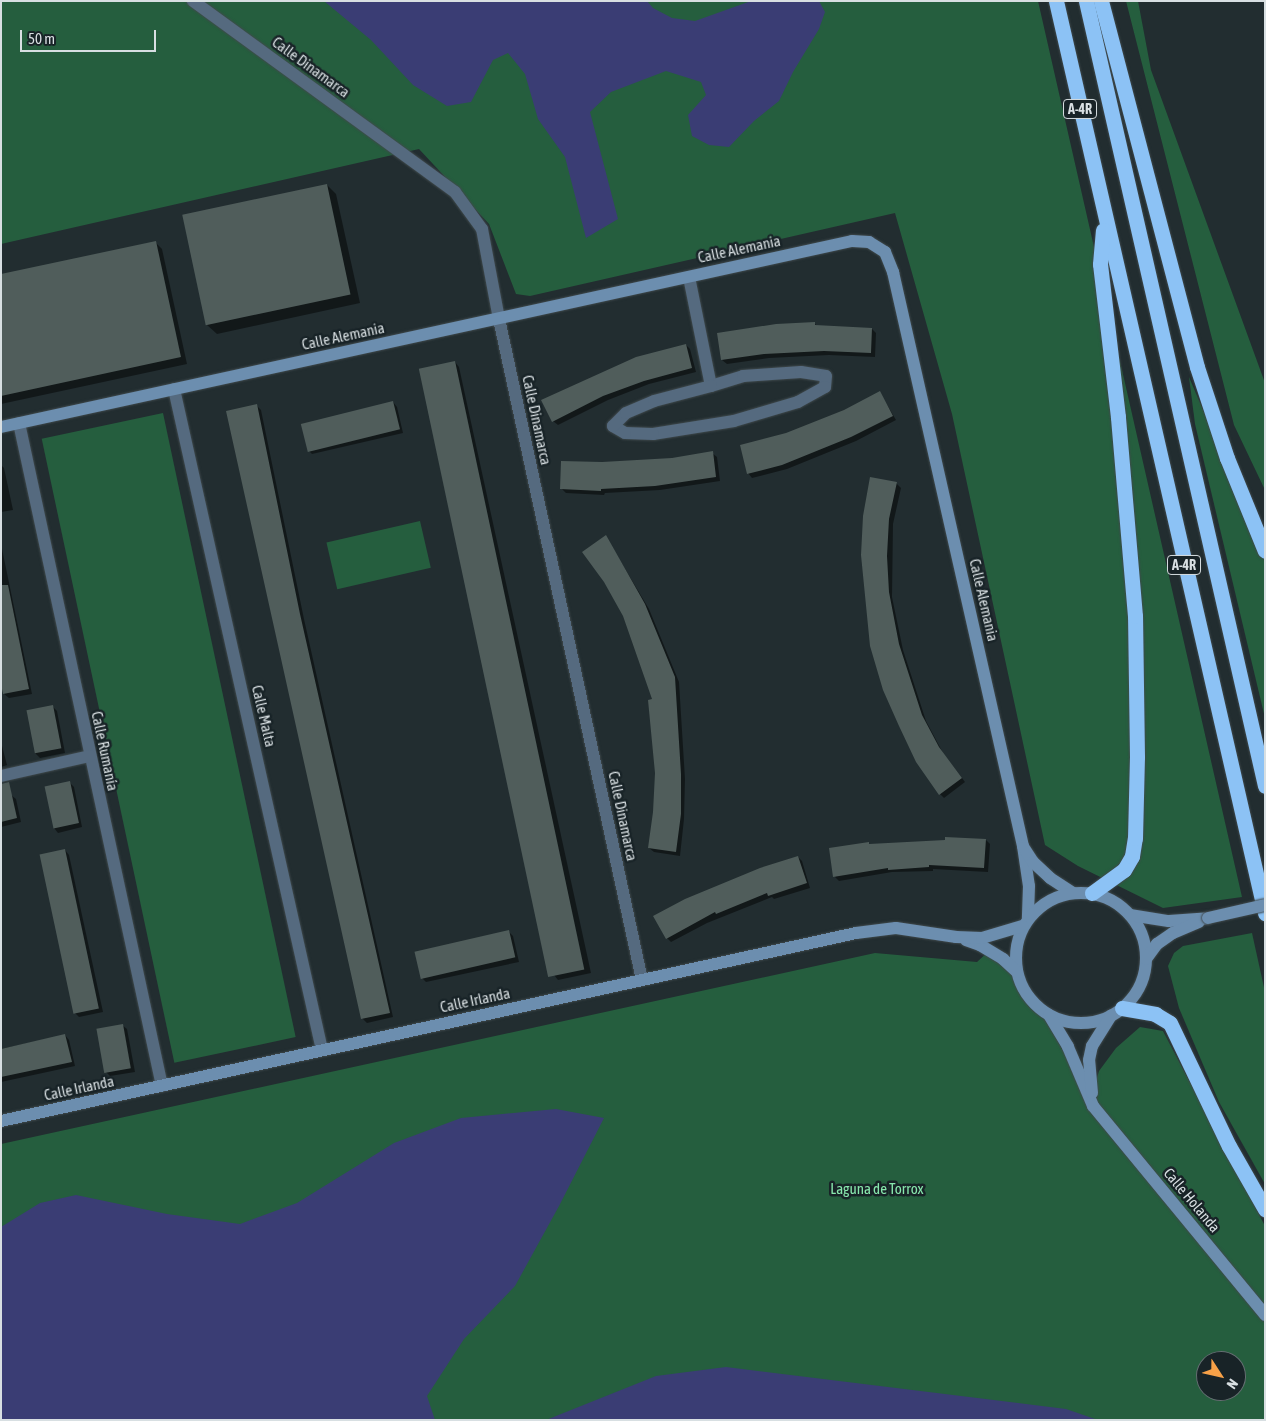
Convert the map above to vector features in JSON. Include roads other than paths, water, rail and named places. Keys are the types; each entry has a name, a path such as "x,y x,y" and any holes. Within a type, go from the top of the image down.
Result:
{"highway":[{"name":"A-4R","path":"1056,1 1265,913"},
{"name":"A-4R","path":"1086,1 1265,786"},
{"path":"1101,1 1197,367 1227,458 1265,551"},
{"path":"1092,893 1124,870 1132,856 1136,838 1135,616 1118,418 1100,264 1104,216"},
{"path":"1117,1012 1155,1014 1170,1024 1229,1146 1265,1209"}],"street":[{"name":"Calle Dinamarca","path":"193,1 455,192 482,229 499,319 642,980"},
{"name":"Calle Alemania","path":"1,427 852,241 869,242 885,252 893,272 1022,846 1029,886 1025,922"},
{"path":"689,277 711,386"},
{"path":"801,372 826,376 826,387 798,402 734,421 653,434 625,433 613,426 626,413 654,401 711,386 743,376 801,372"},
{"name":"Calle Malta","path":"174,389 322,1050"},
{"name":"Calle Rumanía","path":"19,423 162,1086"},
{"path":"1,776 90,756"},
{"name":"Calle Alemania","path":"1022,846 1033,862 1050,878 1073,893"},
{"path":"1093,1106 1089,1060 1092,1046 1139,986 1146,959 1145,943 1139,928 1130,915 1113,900 1092,893 1073,893 1054,898 1025,922 1016,955 1017,972 1022,987 1032,1001 1049,1015 1077,1023 1095,1022 1117,1012"},
{"path":"1130,915 1169,920 1208,918 1265,905"},
{"path":"1146,959 1157,944 1173,933 1208,918"},
{"name":"Calle Irlanda","path":"1,1121 856,932 896,928 956,937 982,938 1025,922"},
{"name":"Calle Irlanda","path":"956,937 980,945 1003,959 1017,972"},
{"name":"Calle Holanda","path":"1049,1015 1068,1047 1093,1106 1265,1315"}],"park label":[{"name":"Laguna de Torrox","path":"877,1189"}]}
